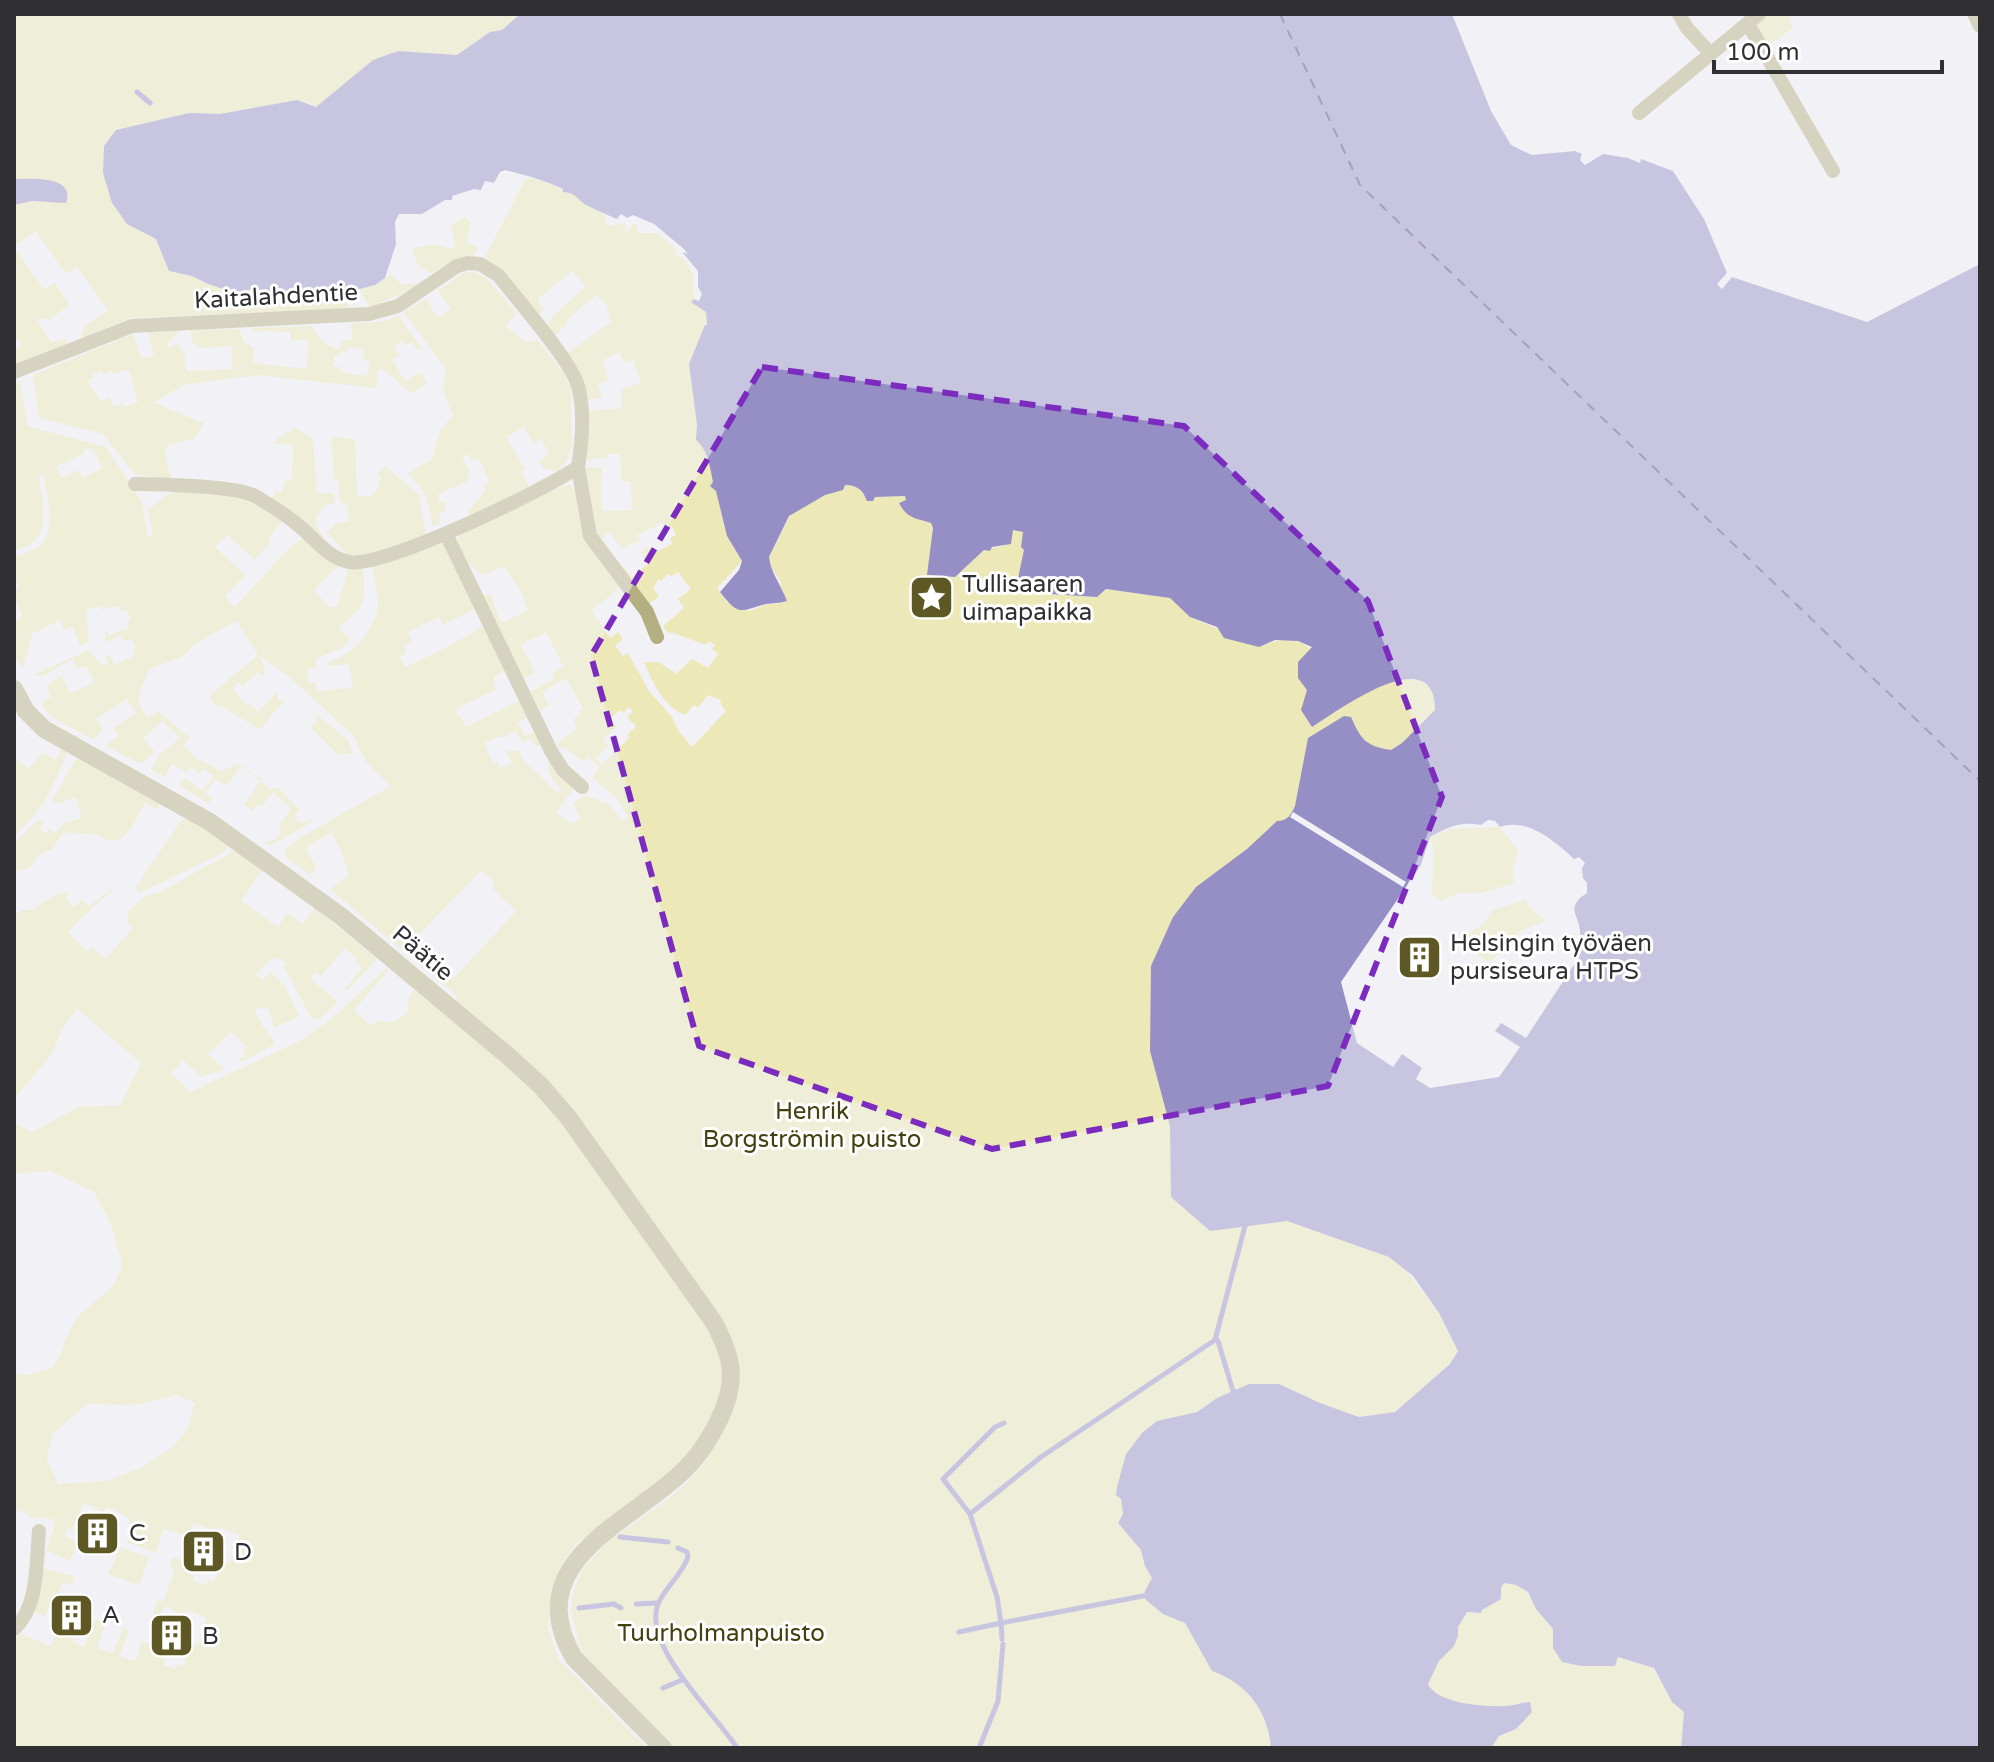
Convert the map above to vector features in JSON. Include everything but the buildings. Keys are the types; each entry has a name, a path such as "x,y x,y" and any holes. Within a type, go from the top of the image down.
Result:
{"street":[{"path":"1679,14 1687,28 1710,53"},
{"path":"1974,14 1980,26"},
{"path":"1639,113 1753,19 1833,171"},
{"name":"Kaitalahdentie","path":"14,372 118,330 147,323 369,314 398,306 457,266 480,264 498,275 574,375 580,396 578,467 590,536 647,612 657,637"},
{"path":"135,484 232,490 254,495 304,530 330,553 351,563 363,563 446,534 559,480 578,467"},
{"path":"446,534 551,751 563,770 582,787"},
{"name":"Päätie","path":"14,689 26,711 44,729 190,809 265,860 342,917 523,1069 568,1117 724,1340 729,1354 730,1388 727,1403 705,1445 679,1476 585,1548 568,1572 562,1589 561,1624 566,1644 574,1658 663,1748"},
{"path":"14,1629 32,1599 39,1531"}],"highlighted area":[{"path":"762,367 1184,426 1368,601 1442,797 1328,1086 992,1149 699,1046 591,656"}],"green space":[{"path":"14,14 515,14 516,19 502,30 490,32 457,55 398,51 373,60 316,107 297,100 220,114 189,113 116,130 112,203 127,224 156,239 169,271 192,276 208,284 257,289 272,298 334,300 345,297 351,310 130,318 82,338 85,326 108,310 77,267 66,274 36,231 14,246"},
{"path":"1769,14 1788,14 1793,28 1766,47 1757,30 1758,24"},
{"name":"Henrik Borgströmin puisto","path":"526,178 563,189 563,192 577,195 604,211 607,226 625,223 626,232 633,224 637,225 638,233 658,233 676,250 676,255 683,257 693,275 692,302 706,312 707,325 696,440 708,458 726,532 742,561 717,588 726,601 750,611 767,604 778,604 781,583 769,563 769,557 794,508 849,485 859,489 868,501 873,501 875,497 905,496 923,520 931,523 928,575 955,577 984,550 1003,546 1013,530 1023,532 1025,550 1017,584 1050,594 1097,597 1106,589 1170,598 1190,617 1259,647 1292,640 1304,644 1323,663 1347,704 1371,690 1400,680 1425,684 1432,693 1435,710 1402,743 1284,821 1377,1234 1439,1313 1458,1351 1450,1364 1395,1412 1359,1417 1320,1403 1217,1398 1197,1412 1157,1421 1142,1433 1126,1454 1117,1495 1123,1509 1118,1523 1141,1550 1152,1578 1143,1596 1185,1623 1212,1671 1236,1683 1254,1700 1265,1722 1271,1748 673,1748 583,1656 571,1611 573,1592 583,1569 607,1542 690,1480 708,1458 696,1450 676,1471 577,1543 563,1562 552,1587 548,1629 559,1660 647,1748 14,1748 14,1639 20,1634 51,1646 57,1631 74,1638 73,1643 84,1647 95,1619 106,1623 97,1648 113,1653 123,1628 129,1630 120,1656 135,1661 142,1641 159,1647 156,1656 165,1659 164,1665 176,1669 178,1664 183,1666 191,1644 198,1645 207,1618 186,1610 183,1614 164,1607 160,1616 153,1614 157,1600 163,1602 175,1570 169,1567 173,1557 189,1562 186,1572 195,1575 193,1581 206,1585 208,1580 214,1582 222,1561 230,1563 240,1535 194,1523 190,1532 195,1534 194,1538 164,1529 156,1553 127,1542 134,1526 128,1522 130,1518 107,1507 103,1512 84,1503 80,1512 85,1514 83,1519 78,1517 72,1530 67,1528 64,1536 78,1543 70,1561 46,1551 55,1526 52,1519 32,1519 24,1512 14,1510 14,1373 28,1375 52,1368 78,1316 114,1285 122,1266 109,1220 94,1192 50,1171 14,1174 14,1118 15,1123 32,1132 78,1107 120,1105 141,1063 77,1009 61,1031 52,1054 14,1099 14,916 69,892 65,897 74,907 83,900 89,906 122,881 68,931 87,952 93,947 105,959 133,928 127,922 129,911 143,898 160,892 236,850 263,869 241,901 278,927 287,913 303,924 315,908 377,959 347,991 345,989 362,968 356,962 358,959 345,948 321,976 316,972 310,979 338,1002 315,1020 284,967 286,964 279,957 276,960 273,957 256,974 262,980 271,972 285,986 299,1016 275,1028 268,1008 256,1009 275,1044 242,1062 239,1058 244,1056 247,1047 231,1032 208,1054 224,1069 201,1077 183,1060 171,1073 190,1092 300,1041 335,1016 386,968 389,970 354,1010 371,1026 377,1021 393,1022 407,1013 409,997 414,990 444,1013 458,997 415,961 422,949 454,978 516,911 492,888 494,882 482,870 403,951 330,889 349,876 342,852 331,833 305,848 316,867 310,875 284,856 285,850 298,839 391,786 366,762 353,735 287,675 260,656 266,673 263,676 258,672 243,686 238,682 233,688 247,706 250,704 258,712 277,692 278,700 284,700 260,730 214,704 209,696 258,655 236,621 195,644 182,657 149,669 139,700 148,717 159,712 190,738 183,746 195,757 221,771 239,764 241,766 227,785 215,779 205,793 212,798 208,804 180,785 185,778 203,791 214,776 204,769 200,774 191,767 187,772 172,764 165,777 151,770 158,756 180,738 163,721 143,738 155,752 140,764 105,745 119,736 113,728 136,713 127,699 96,719 103,730 93,739 56,720 41,703 51,697 46,686 62,676 70,693 95,683 86,666 78,669 73,659 43,676 33,675 89,650 102,666 108,663 106,658 109,654 115,665 135,655 133,649 136,648 131,638 124,642 120,635 105,643 105,628 108,635 129,628 127,621 131,620 127,610 120,612 117,606 102,610 100,606 86,610 89,642 80,646 73,627 64,630 60,620 32,634 23,669 14,654 14,622 23,617 14,598 14,591 19,588 14,582 14,557 43,543 50,519 43,474 39,476 43,512 41,530 32,543 14,551 14,383 20,382 27,426 106,447 142,502 148,537 153,536 148,510 173,490 247,497 282,522 268,538 271,542 255,560 227,535 215,547 245,575 225,597 235,607 288,549 303,538 339,565 314,590 328,606 337,607 349,568 363,570 362,604 339,629 350,639 342,648 315,659 316,668 307,669 309,683 316,682 317,692 353,687 349,664 328,666 327,663 353,648 373,624 378,599 373,567 438,542 445,546 475,609 443,625 439,617 408,632 412,641 405,645 406,653 400,657 405,667 483,626 505,671 494,677 495,690 455,709 458,717 466,727 519,701 527,717 518,723 525,736 535,732 541,744 537,747 530,739 522,743 516,731 484,743 493,763 497,762 500,768 512,763 506,750 519,751 524,761 559,794 561,791 548,771 549,759 573,789 556,813 572,824 580,819 574,803 584,795 609,804 623,821 628,816 616,798 592,778 600,767 588,757 584,762 563,747 560,749 557,744 577,728 573,719 580,715 578,712 583,708 566,678 542,692 549,705 540,710 530,692 554,679 552,673 563,666 546,632 521,645 535,672 523,679 482,597 490,593 500,621 504,622 528,610 519,588 504,566 483,575 467,562 458,546 461,533 570,485 577,493 584,538 618,586 614,593 591,610 610,638 618,632 623,639 615,646 623,656 628,653 649,691 672,717 679,732 692,747 726,711 720,700 708,695 698,708 694,705 685,715 677,711 660,693 644,662 659,662 676,674 692,659 708,668 718,654 712,649 715,645 709,641 706,645 671,632 669,634 663,626 684,608 678,599 691,589 678,572 671,576 668,574 661,581 659,579 653,588 659,596 648,605 619,566 621,564 632,577 648,564 640,552 650,546 654,553 672,544 670,538 676,535 672,526 665,529 662,523 637,535 640,541 621,548 609,531 601,538 614,555 612,557 595,534 585,468 602,467 601,511 632,510 631,482 621,481 620,454 586,460 588,411 622,408 622,389 641,382 633,360 624,363 619,353 602,360 609,380 598,384 602,398 586,400 566,354 611,322 606,304 596,295 553,337 546,329 553,316 586,286 572,271 537,300 544,310 536,316 485,257","holes":["84,449 94,450 102,468 83,478 79,470 61,478 56,467 84,454","629,707 633,711 627,717 636,726 627,735 629,738 602,765 596,758 608,746 603,740 616,726 610,719 619,710 623,713","176,1395 195,1403 188,1428 173,1447 143,1467 106,1481 58,1484 47,1460 52,1434 87,1404 137,1405"]},
{"path":"465,217 471,222 466,244 478,246 473,256 456,260 431,273 418,265 412,249 433,244 451,249 455,246 451,225"},
{"path":"14,247 44,290 55,283 70,305 48,320 37,320 51,342 64,339 68,344 14,365 14,352 22,345 14,334"},
{"path":"472,272 485,277 517,314 505,326 526,342 537,340 565,374 571,389 572,444 567,460 558,471 544,469 539,461 548,455 548,451 541,439 534,443 524,427 506,437 525,469 521,472 529,487 471,517 468,512 485,491 483,485 489,482 479,458 471,461 468,454 462,457 470,474 466,482 438,494 440,503 445,501 445,511 440,512 439,525 432,526 426,497 407,474 432,459 441,429 453,415 443,390 446,370 404,312 426,299 438,318 451,309 438,291 463,273"},
{"path":"391,274 401,284 421,284 370,308 359,289 375,285"},
{"path":"398,315 422,349 418,351 412,342 405,346 402,341 394,346 399,355 392,360 405,381 420,373 427,383 413,393 378,369 376,388 257,375 183,385 154,403 204,423 194,439 168,445 165,454 171,478 135,475 103,434 39,418 33,375 133,334 142,359 154,355 148,332 179,331 166,345 170,348 178,343 185,356 186,371 232,369 232,346 200,348 193,344 190,330 239,329 244,342 254,348 253,363 307,369 308,340 290,340 290,332 253,331 252,328 312,326 327,344 340,349 342,341 352,339 351,324 386,321","holes":["348,348 364,349 363,360 370,362 367,376 339,372 340,367 333,366 334,356 339,356 340,351 348,351","129,369 138,402 124,407 122,403 113,406 110,398 101,401 91,389 88,380 93,378 92,374 101,371 103,375 112,371 114,374"]},
{"path":"294,428 313,438 317,493 334,493 335,503 325,505 316,517 317,528 328,543 272,499 275,492 282,493 284,481 292,481 293,445 271,443"},
{"path":"331,437 355,439 357,495 371,497 382,479 377,475 385,466 419,495 426,534 367,557 349,557 327,532 336,523 349,521 347,503 340,503 338,480 334,480"},
{"path":"315,713 348,740 350,754 337,754 310,727 317,721"},
{"path":"62,748 68,751 47,797 33,818 14,835 14,758 29,768 43,753 56,760"},
{"path":"78,756 162,801 157,810 145,803 121,838 114,840 96,834 63,833 52,849 38,855 31,867 14,872 14,843 40,819 44,823 40,828 45,834 50,829 55,833 64,823 82,818 76,797 56,804 52,800"},
{"path":"260,781 270,789 279,788 299,809 294,818 302,823 317,819 272,845 263,843 276,839 282,831 278,827 291,808 273,792 262,806 258,804 253,811 244,804"},
{"path":"188,817 230,846 221,854 139,893 136,887 180,822"},
{"path":"1500,827 1519,852 1513,869 1514,883 1482,893 1459,893 1441,901 1432,894 1434,852 1430,838 1451,829"},
{"path":"1526,899 1528,906 1546,921 1522,930 1489,963 1458,939 1482,925 1493,910"},
{"path":"121,1547 149,1558 139,1585 108,1574"},
{"path":"40,1567 75,1577 72,1585 63,1582 53,1609 48,1608 45,1617 34,1611"},
{"path":"1504,1583 1528,1592 1536,1609 1553,1629 1553,1648 1618,1657 1653,1668 1672,1702 1684,1712 1681,1748 1491,1748 1499,1736 1516,1729 1532,1712 1525,1702 1502,1706 1472,1705 1444,1698 1428,1684 1439,1661 1454,1646 1458,1627 1467,1612 1477,1613"}],"shaded area":[{"path":"520,14 1452,14 1491,111 1511,145 1532,155 1575,151 1582,154 1580,160 1585,165 1603,154 1640,163 1641,159 1673,171 1704,219 1727,273 1717,284 1722,289 1732,277 1867,322 1980,264 1980,1748 1681,1748 1684,1712 1672,1702 1654,1668 1618,1657 1615,1666 1581,1666 1562,1662 1553,1648 1553,1629 1536,1609 1528,1592 1504,1583 1501,1599 1481,1613 1467,1612 1458,1627 1454,1646 1439,1661 1428,1684 1441,1696 1462,1703 1508,1706 1530,1702 1532,1712 1516,1729 1499,1736 1491,1748 1271,1748 1265,1722 1254,1700 1236,1683 1212,1671 1185,1623 1163,1614 1145,1599 1144,1593 1152,1578 1141,1550 1118,1523 1123,1514 1121,1499 1116,1495 1126,1454 1142,1433 1157,1421 1197,1412 1217,1398 1249,1384 1279,1384 1359,1417 1395,1412 1450,1364 1458,1351 1439,1313 1413,1276 1389,1257 1287,1221 1210,1231 1171,1197 1170,1126 1150,1051 1151,966 1173,917 1196,887 1247,849 1277,821 1290,815 1295,806 1308,738 1344,716 1351,717 1365,741 1391,750 1435,710 1431,689 1419,680 1402,680 1382,686 1312,727 1301,710 1307,690 1298,678 1298,662 1312,647 1298,641 1275,640 1259,647 1224,638 1217,627 1190,617 1170,598 1106,589 1097,597 1050,594 1017,583 1024,550 1021,547 1023,532 1013,530 1011,544 984,550 955,577 927,575 931,523 905,512 899,503 906,500 905,496 875,497 873,501 867,501 859,489 849,485 789,516 769,557 787,601 736,609 720,592 739,570 742,561 727,536 716,491 710,486 713,482 708,459 696,440 697,424 689,364 707,325 706,312 691,302 694,299 699,301 702,294 698,287 698,271 682,252 688,254 684,249 654,224 633,215 627,218 621,214 617,219 549,183 505,170 500,172 494,183 485,181 481,190 452,196 452,200 445,200 422,214 399,214 395,222 396,244 385,278 375,285 332,295 274,294 257,289 233,292 192,276 169,271 156,239 127,224 112,203 103,173 104,146 116,130 189,113 220,114 297,100 316,107 373,60 398,51 457,55 490,32 502,30","holes":["1495,821 1500,827 1521,825 1531,828 1574,859 1579,857 1585,863 1582,868 1587,893 1575,908 1583,937 1571,955 1577,960 1526,1038 1501,1023 1495,1031 1520,1047 1499,1077 1430,1088 1416,1079 1422,1068 1402,1054 1393,1067 1357,1043 1341,982 1421,865 1430,837 1454,826"]},
{"path":"14,179 41,179 58,183 67,194 66,203 32,201 14,205"}],"pier":[{"path":"1293,812 1406,882 1403,887 1290,817"}],"waterway":[{"path":"137,92 150,103"},
{"path":"970,1514 1041,1457 1215,1340 1245,1226"},
{"path":"1215,1340 1218,1341 1233,1391"},
{"path":"959,1632 1001,1623 997,1597 970,1514 943,1479 995,1427 1004,1423"},
{"path":"620,1537 668,1542"},
{"path":"678,1548 687,1552 688,1557 658,1604 656,1621 661,1640 684,1679 737,1748"},
{"path":"1002,1639 1001,1623 1143,1596"},
{"path":"636,1604 658,1603"},
{"path":"579,1608 614,1604 621,1608"},
{"path":"979,1748 998,1701 1003,1644"},
{"path":"663,1688 682,1680"}],"ferry route":[{"path":"1280,14 1360,185 1980,781"}],"place":[{"name":"Tullisaaren uimapaikka","path":"931,598"},
{"name":"Helsingin työväen pursiseura HTPS","path":"1419,957"},
{"name":"C","path":"98,1533"},
{"name":"D","path":"203,1552"},
{"name":"A","path":"71,1615"},
{"name":"B","path":"171,1636"}],"park label":[{"name":"Tuurholmanpuisto","path":"721,1633"}]}
